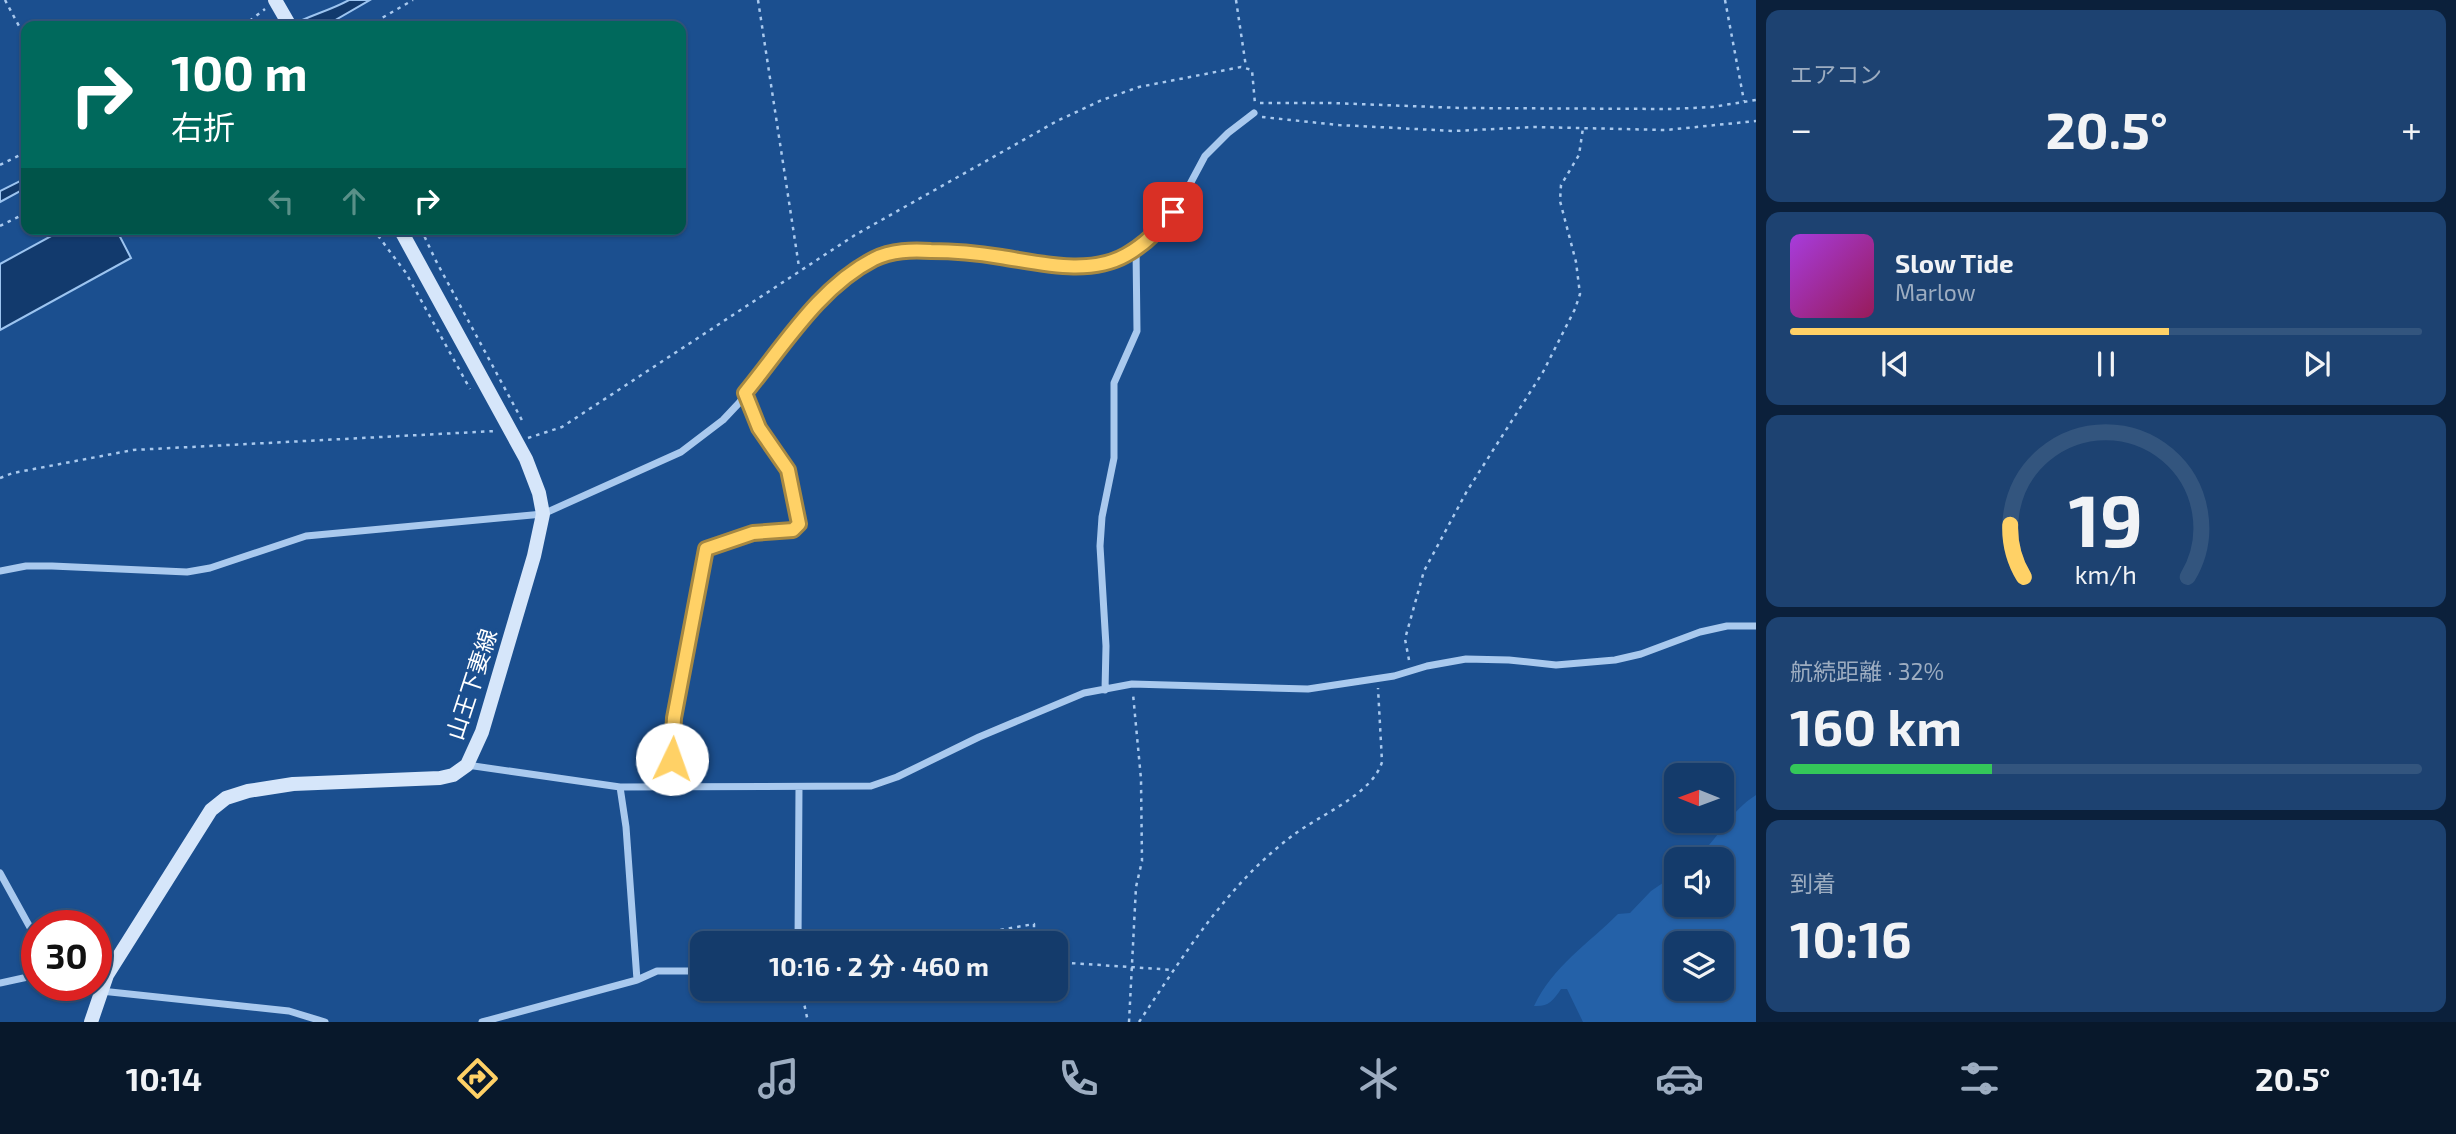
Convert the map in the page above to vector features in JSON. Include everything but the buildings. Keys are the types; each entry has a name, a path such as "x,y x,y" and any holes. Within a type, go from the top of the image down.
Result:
{"main road":[{"path":"274,7 286,21"},
{"name":"山王下妻線","path":"112,967 211,810 226,798 248,791 293,784 440,778 453,775 467,765 482,732 534,555 543,514 534,476 403,235"},
{"name":"山王下妻線","path":"91,1022 98,1001"}],"street":[{"path":"0,571 26,566 52,566 187,572 210,568 306,536 543,514 681,452 723,420 806,317 845,277 876,258 902,250 957,251 1064,267 1110,262 1125,256 1164,224 1182,199 1205,156 1228,133 1255,113"},
{"path":"1105,690 1101,517 1114,458 1114,383 1137,331 1136,248"},
{"path":"671,786 674,718 706,549 753,533 793,530 799,524 788,470 759,428 745,393"},
{"path":"467,765 620,787 871,786 897,777 979,737 1073,698 1132,684 1308,689 1378,678 1466,659 1509,660 1556,666 1615,660 1641,654 1700,632 1727,626 1756,626"},
{"path":"620,787 626,827 638,981"},
{"path":"798,931 799,787"},
{"path":"0,873 21,911"},
{"path":"482,1022 638,981 657,971 690,971"},
{"path":"0,983 21,978"},
{"path":"112,992 289,1011 305,1019 325,1022"}],"path":[{"path":"5,0 21,30"},
{"path":"377,21 413,0"},
{"path":"758,0 799,267"},
{"path":"1236,0 1246,67"},
{"path":"1725,0 1744,101"},
{"path":"251,21 274,7"},
{"path":"0,478 13,473 124,451 512,434 535,437 562,426 855,235 1057,121 1102,100 1139,87 1246,67 1254,74 1255,113 1269,119 1414,130 1535,127 1666,130 1756,121"},
{"path":"1255,103 1661,109 1712,107 1756,100"},
{"path":"1411,670 1405,639 1424,571 1467,491 1543,372 1580,294 1576,262 1560,201 1560,186 1579,155 1583,128"},
{"path":"0,165 21,154"},
{"path":"0,226 21,216"},
{"path":"378,235 406,273 475,397"},
{"path":"424,235 525,425"},
{"path":"1139,1022 1227,896 1293,835 1346,802 1379,773 1382,762 1378,678"},
{"path":"1129,1022 1136,887 1142,861 1141,779 1132,684"},
{"path":"994,931 1034,924 1034,931"},
{"path":"1068,963 1174,970"},
{"path":"804,1001 808,1022"}],"shaded area":[{"path":"349,0 370,0 334,21 301,21"},
{"path":"21,180 21,191 0,202 0,191"},
{"path":"53,235 119,235 131,258 0,330 0,264"},
{"path":"1756,795 1756,1022 1583,1022 1567,989 1561,989 1547,1004 1534,1006 1551,979 1572,956 1618,914 1630,913 1651,891 1664,882 1664,917 1734,917 1734,847 1707,847 1719,833 1734,833 1734,814"}],"route":[{"path":"672,759 674,718 706,549 753,533 793,530 799,524 788,470 759,428 745,393 806,317 845,277 876,258 902,250 957,251 1064,267 1110,262 1136,248 1164,224 1173,212"}]}
